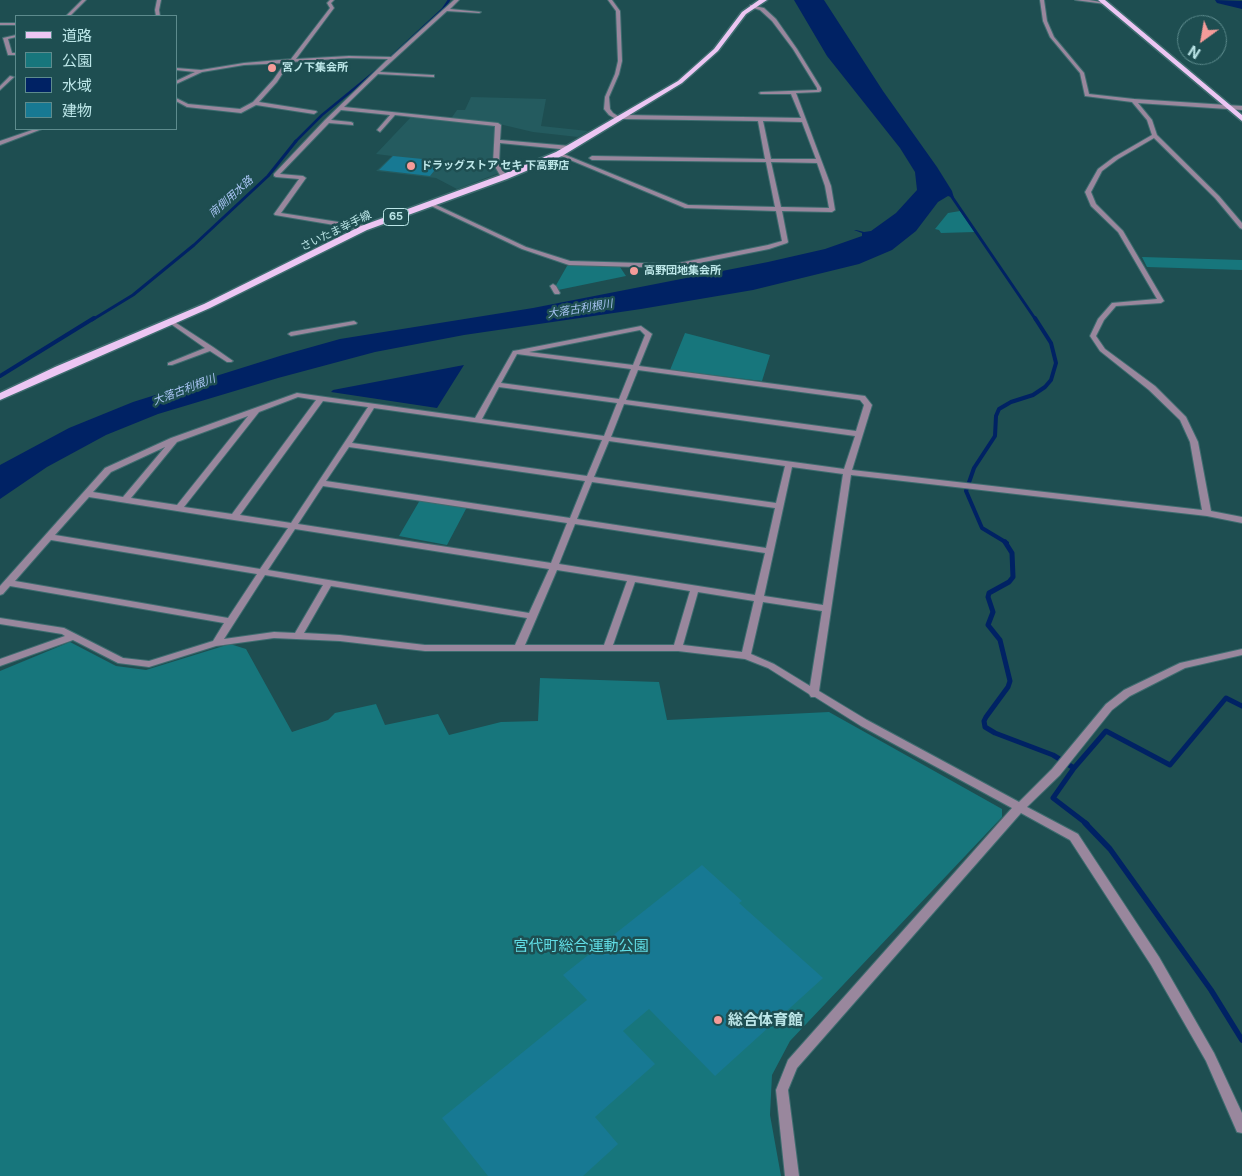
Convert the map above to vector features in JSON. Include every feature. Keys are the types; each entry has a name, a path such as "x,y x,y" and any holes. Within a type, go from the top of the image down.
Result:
{"main road":[{"name":"さいたま幸手線","path":"0,397 170,320 207,306 364,228 504,177 559,154 680,82 716,50 744,13 757,2"},
{"path":"1103,2 1242,119"}],"street":[{"path":"69,15 84,0"},
{"path":"158,15 159,0"},
{"path":"178,100 187,105 241,111 255,102 275,81 332,8 329,3 332,0"},
{"path":"364,228 276,214 303,178 276,176 340,108 457,0"},
{"path":"610,0 618,12 620,61 617,74 607,97 607,109 611,114 621,118 804,120"},
{"path":"1042,0 1045,21 1052,37 1082,73 1087,95 1134,101 1242,108"},
{"path":"1077,0 1103,2"},
{"path":"757,2 762,10 774,20 796,49 819,88 819,91 761,93"},
{"path":"446,10 479,12"},
{"path":"0,24 15,24"},
{"path":"15,36 5,38 10,54 15,54"},
{"path":"178,69 201,71 244,64 350,57 392,58"},
{"path":"178,82 201,71"},
{"path":"378,73 432,76"},
{"path":"0,77 14,77"},
{"path":"0,89 14,77"},
{"path":"559,154 687,207 832,210 828,186 793,92"},
{"path":"1134,101 1149,120 1155,136 1218,197 1242,228"},
{"path":"255,102 314,112"},
{"path":"340,108 498,125 496,163 504,177"},
{"path":"380,130 394,113"},
{"path":"430,204 524,248 568,263 674,266 785,242 760,119"},
{"path":"327,121 351,124"},
{"path":"0,143 36,130"},
{"path":"1155,136 1116,158 1100,170 1088,192 1094,205 1120,231 1161,302 1114,304 1101,319 1093,336 1102,350 1152,388 1183,419 1194,442 1207,513"},
{"path":"497,141 570,148"},
{"path":"592,158 819,161"},
{"path":"553,286 557,293"},
{"path":"170,320 229,361"},
{"path":"290,334 354,323"},
{"path":"515,352 641,328 649,334 573,521 519,647"},
{"path":"170,364 211,348"},
{"path":"515,352 862,398 868,405 847,472 814,694"},
{"path":"478,419 515,352"},
{"path":"497,385 859,434"},
{"path":"0,592 108,470 174,440 297,394 847,472 1207,513 1242,520"},
{"path":"234,517 321,398"},
{"path":"216,642 372,406"},
{"path":"179,508 256,409"},
{"path":"125,500 174,440"},
{"path":"346,444 779,506"},
{"path":"746,656 789,464"},
{"path":"320,482 770,550"},
{"path":"87,494 827,609"},
{"path":"49,537 531,616"},
{"path":"608,647 632,578"},
{"path":"8,583 230,621"},
{"path":"298,636 329,583"},
{"path":"678,648 695,588"},
{"path":"0,621 64,631 121,661 149,664 216,642 274,635 340,638 425,648 678,648 746,656 772,666 814,694 1074,837 1155,961 1210,1056 1242,1126"},
{"path":"0,663 74,636"},
{"path":"792,1176 782,1090 792,1064 1019,808 1056,772 1109,707 1127,693 1183,665 1242,652"}],"shaded area":[{"path":"471,97 546,99 541,126 588,131 578,137 533,132 495,123 492,161 499,173 457,189 436,178 376,171 392,156 376,154 411,117 450,120 457,110 465,110"}],"green space":[{"path":"960,211 975,232 941,233 935,229 948,213"},
{"path":"1142,257 1242,260 1242,270 1147,267"},
{"path":"567,266 620,267 626,276 558,290 555,287"},
{"path":"685,333 770,355 762,381 670,370"},
{"path":"420,500 467,507 447,545 399,536"},
{"name":"宮代町総合運動公園","path":"70,642 116,666 146,670 230,644 246,649 292,732 328,720 335,713 376,704 385,725 438,714 449,735 501,722 538,721 540,678 659,682 667,720 829,712 1002,809 1002,817 790,1041 772,1075 770,1115 781,1176 0,1176 0,671"}],"water":[{"name":"大落古利根川","path":"794,0 824,0 883,91 952,191 954,198 948,196 938,202 916,231 892,250 859,264 753,290 641,309 464,335 375,352 278,378 158,414 106,435 47,467 0,499 0,465 69,428 133,402 283,355 340,339 533,308 768,262 825,249 862,236 862,233 854,230 871,231 896,213 917,190 915,172 900,148 827,56"},
{"path":"464,365 437,408 331,392 333,390"}],"building":[{"name":"ドラッグストア セキ 下高野店","path":"393,156 442,161 430,176 379,170"},
{"name":"総合体育館","path":"702,865 742,901 739,903 823,978 715,1076 649,1009 623,1031 655,1064 595,1117 618,1144 583,1176 488,1176 442,1118 587,1000 563,975"}],"waterway":[{"name":"南側用水路","path":"389,59 443,9 449,0"},
{"path":"1222,0 1242,5"},
{"name":"南側用水路","path":"296,141 322,115 377,70"},
{"name":"南側用水路","path":"92,320 133,295 194,245 268,176 296,141"},
{"path":"950,194 1036,320"},
{"name":"南側用水路","path":"0,376 94,318"},
{"path":"1007,543 982,528 966,491 974,468 995,436 996,416 999,409 1011,402 1033,395 1045,387 1051,380 1056,363 1051,343 1035,318"},
{"path":"1005,542 1012,553 1013,577 1009,582 989,593 988,597 993,612 988,625 1000,640 1010,681 1008,687 986,717 984,721 985,727 995,733 1053,755 1074,768"},
{"path":"1074,768 1106,731 1170,765 1226,698 1242,706"},
{"path":"1074,768 1053,798 1087,824"},
{"path":"1085,823 1110,849 1211,990 1242,1040"}],"place":[{"name":"宮ノ下集会所","path":"272,68"},
{"name":"ドラッグストア セキ 下高野店","path":"411,166"},
{"name":"高野団地集会所","path":"634,271"},
{"name":"総合体育館","path":"718,1020"}]}
